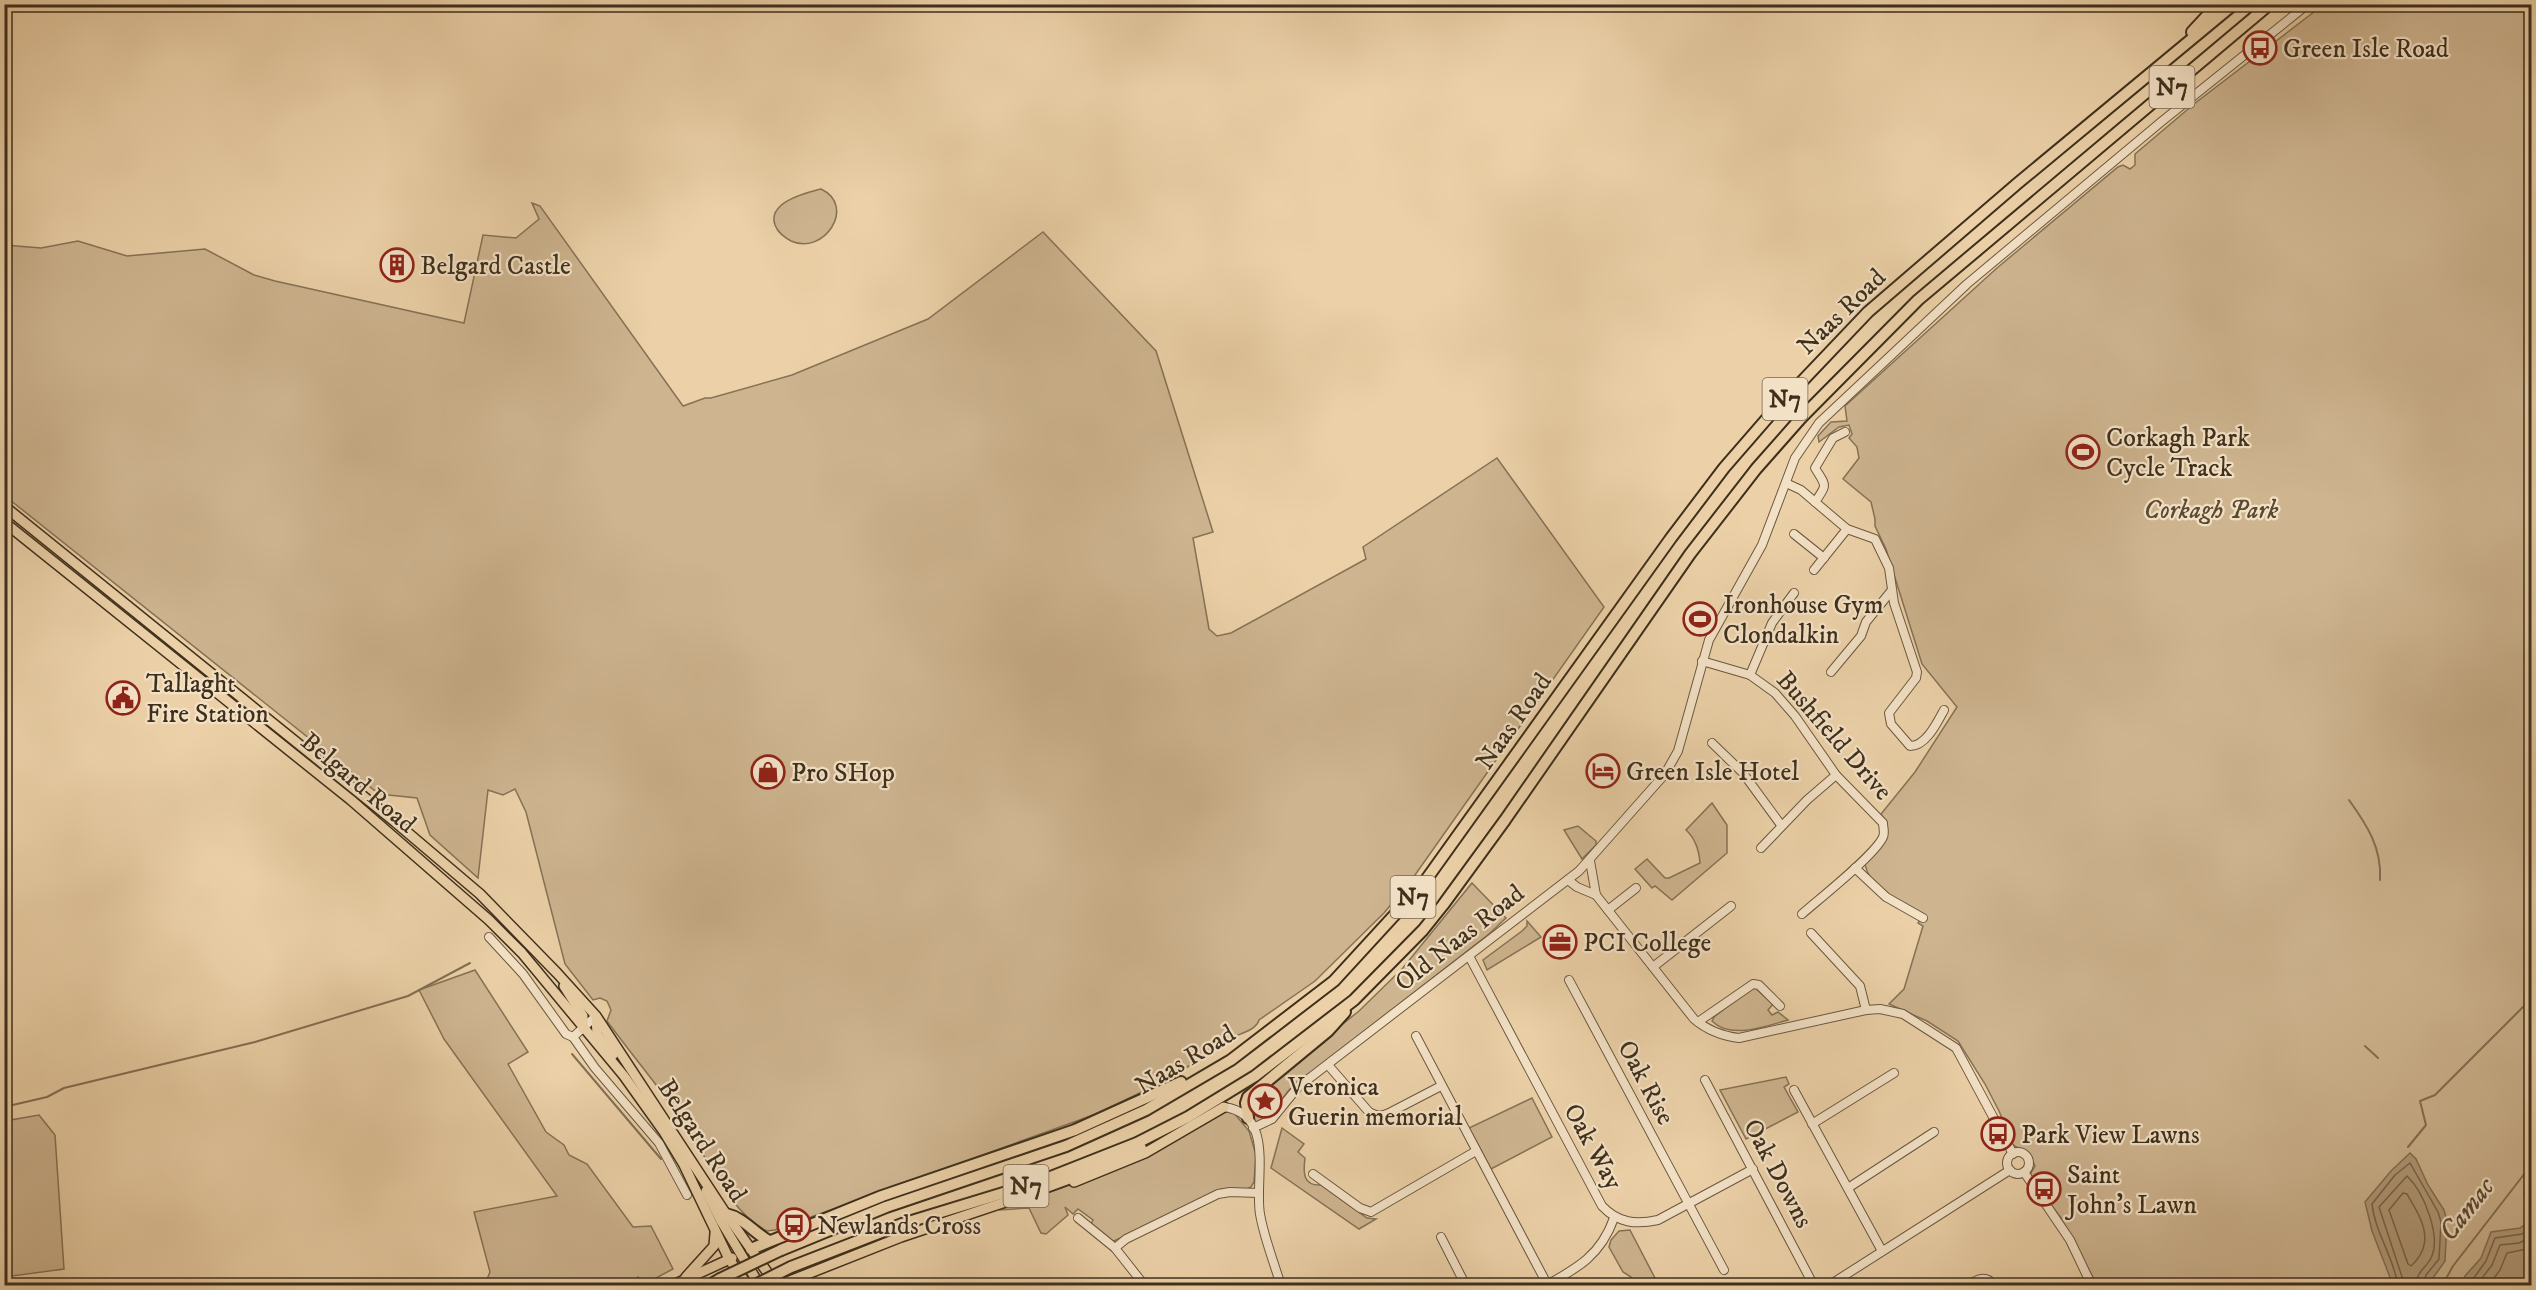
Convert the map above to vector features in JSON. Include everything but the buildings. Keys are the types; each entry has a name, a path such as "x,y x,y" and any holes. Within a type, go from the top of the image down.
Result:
{"highway":[{"name":"N7","path":"2163,63 2218,4"},
{"name":"Naas Road","path":"708,1286 781,1250 886,1207 1066,1146 1146,1110 1231,1060 1334,981 1354,963 1424,884 1671,538 1724,468 1770,416 1868,312 1968,225 2234,4"},
{"name":"Naas Road","path":"753,1286 791,1267 902,1224 1033,1184 1137,1143 1188,1117 1250,1079 1281,1058 1354,1000 1423,930 1443,905 1690,554 1756,469 1794,427 1847,370 1918,300 2270,4"},
{"name":"N7","path":"2219,46 2276,4"},
{"path":"1251,1123 1246,1103 1248,1097 1328,1031 1354,1000"},
{"path":"746,1251 882,1196 1075,1130 1231,1060"},
{"path":"1016,1198 1095,1169 1146,1146 1221,1102 1250,1079"},
{"path":"726,1214 739,1217 758,1235 769,1241"}],"main road":[{"name":"Belgard Road","path":"4,506 465,881 557,973 596,1016 696,1167 746,1251 777,1286"},
{"name":"Belgard Road","path":"4,522 351,800 489,920 553,989 583,1029 624,1076 664,1132 729,1259 748,1286"},
{"path":"170,656 178,648"},
{"name":"Belgard Road","path":"557,973 568,995 583,1016 583,1029"},
{"name":"Belgard Road","path":"596,1016 597,1034 621,1066 624,1076"},
{"path":"777,1286 901,1237 1016,1198 1057,1188 1118,1165 1161,1144 1224,1107"},
{"path":"696,1167 721,1221 746,1251 760,1286"},
{"path":"684,1279 714,1246 714,1228"},
{"path":"672,1286 746,1251"},
{"path":"795,1284 811,1272"}],"street":[{"path":"1944,710 1917,746 1910,746 1891,724 1889,713 1916,678 1917,672 1897,612 1889,568 1875,539 1847,529 1801,490 1786,483 1795,458 1819,423 1926,321 2130,147 2308,4"},
{"path":"1815,502 1825,489 1824,481 1815,468 1833,438 1845,432"},
{"name":"Old Naas Road","path":"1251,1123 1272,1119 1291,1093 1568,880 1590,861 1665,774 1684,732 1702,661 1717,621 1762,545 1786,483"},
{"path":"1814,570 1847,529"},
{"path":"1794,534 1824,558"},
{"path":"1831,672 1861,636 1866,622 1892,590"},
{"path":"1750,675 1772,622 1794,593"},
{"name":"Bushfield Drive","path":"1702,661 1750,675 1775,693 1795,716 1836,775 1879,817 1884,830 1883,837 1855,868 1802,914"},
{"path":"1712,743 1743,773 1782,825"},
{"path":"1761,848 1782,825 1836,775"},
{"path":"1590,861 1596,895"},
{"path":"1855,868 1886,897 1923,918"},
{"path":"1568,880 1596,895 1698,1022 1718,1034 1739,1038 1870,1010 1903,1014 1956,1048 2013,1154"},
{"path":"1608,910 1636,888"},
{"path":"1653,967 1731,906"},
{"path":"1811,933 1860,986 1870,1010"},
{"name":"Belgard Road","path":"489,937 523,974 566,1034 573,1037 588,1059 659,1143 687,1195"},
{"name":"Oak Way","path":"1469,956 1602,1206 1614,1218 1644,1224 1658,1220 1754,1169"},
{"name":"Oak Rise","path":"1569,980 1724,1270"},
{"path":"1698,1022 1753,984 1759,985 1780,1005"},
{"path":"573,1037 596,1016"},
{"path":"1416,1036 1546,1285 1576,1270 1589,1259 1608,1233 1614,1218"},
{"path":"1328,1065 1369,1113 1381,1117 1441,1086"},
{"path":"1812,1124 1894,1073"},
{"name":"Oak Downs","path":"1706,1080 1814,1286"},
{"path":"1794,1090 1882,1251"},
{"path":"1224,1107 1232,1108 1251,1123 1261,1157 1259,1193 1262,1224 1281,1286"},
{"path":"1848,1188 1934,1132"},
{"path":"1313,1174 1360,1208 1371,1212 1476,1151"},
{"path":"2020,1152 2028,1159 2029,1167 2024,1172 2018,1174 2010,1170 2007,1163 2013,1154 2020,1152"},
{"path":"1828,1286 2010,1170"},
{"path":"2024,1172 2064,1230 2092,1286"},
{"path":"1116,1248 1126,1239 1218,1194 1259,1193"},
{"path":"1078,1218 1116,1248 1145,1286"},
{"path":"1441,1237 1466,1286"},
{"path":"1966,1286 1982,1278 1986,1278 1995,1286"}],"green space":[{"name":"Corkagh Park","path":"2323,5 2531,5 2531,1285 2097,1285 2061,1218 2029,1176 2035,1166 2029,1154 2013,1145 1985,1084 1958,1041 1927,1021 1889,1004 1904,989 1923,926 1918,923 1923,915 1880,888 1868,873 1865,864 1885,834 1885,821 1881,814 1915,772 1957,707 1922,664 1886,549 1875,526 1871,502 1843,479 1859,458 1857,447 1849,438 1852,434 1849,425 1839,427 1819,442 1818,436 1831,422 1847,421 1845,406 1997,268 2118,167 2123,165 2130,169 2135,165 2135,154 2194,104"},
{"path":"821,189 831,197 836,206 836,217 832,227 815,242 803,244 791,241 775,225 774,217 777,210 789,200"},
{"path":"532,203 540,206 683,406 792,375 928,319 1043,232 1156,351 1213,532 1193,538 1209,629 1217,636 1231,633 1366,559 1363,547 1497,458 1604,607 1415,875 1384,913 1315,981 1259,1020 1254,1027 1165,1081 1096,1114 767,1231 742,1212 731,1198 684,1123 607,1021 611,1010 607,1001 600,998 593,1000 565,964 526,812 515,789 503,795 488,790 478,878 430,835 417,798 379,794 5,496 5,245 41,248 78,241 127,256 205,249 254,275 275,281 464,323 483,235 516,238 539,219"},
{"path":"1712,803 1727,825 1727,853 1672,900 1655,886 1652,888 1635,869 1647,859 1665,878 1669,878 1700,863 1696,845 1686,830"},
{"path":"1578,826 1596,841 1596,845 1582,859 1564,830"},
{"path":"1472,883 1506,918 1489,934 1289,1090 1268,1118 1256,1126 1252,1105 1255,1094 1359,1011 1402,969"},
{"path":"1527,921 1541,937 1487,970 1483,960 1522,931 1527,926"},
{"path":"475,970 528,1052 508,1064 546,1132 564,1145 569,1155 587,1164 633,1227 651,1226 673,1269 643,1285 638,1277 625,1286 449,1285 487,1279 490,1272 474,1212 557,1196 444,1039 419,990"},
{"path":"1753,986 1773,1004 1768,1010 1772,1015 1778,1012 1788,1020 1739,1031 1720,1027 1712,1021 1714,1017"},
{"path":"1786,1077 1789,1084 1784,1087 1798,1112 1746,1139 1720,1090"},
{"path":"1532,1098 1552,1137 1491,1169 1469,1128"},
{"path":"1221,1111 1234,1113 1249,1131 1256,1155 1254,1182 1251,1187 1244,1190 1222,1189 1114,1241 1108,1240 1090,1226 1093,1220 1078,1209 1073,1214 1065,1207 1068,1215 1046,1234 1041,1233 1029,1208 999,1210 1085,1179"},
{"path":"39,1115 55,1135 64,1269 5,1277 5,1121"},
{"path":"1282,1128 1304,1144 1298,1152 1305,1158 1304,1173 1308,1181 1321,1185 1367,1218 1376,1219 1359,1229 1271,1168"},
{"path":"1630,1230 1656,1280 1644,1285 1635,1285 1631,1277 1623,1272 1609,1247 1611,1240 1619,1231"}],"water":[{"path":"2410,1153 2416,1159 2428,1185 2444,1210 2447,1221 2445,1261 2428,1285 2393,1285 2372,1231 2365,1202 2391,1171"},
{"path":"2531,1183 2531,1285 2461,1285 2465,1276 2481,1258 2491,1232 2520,1228 2528,1222 2524,1192"}],"waterway":[{"path":"2349,800 2362,819 2376,847 2380,880"},
{"path":"4,1107 47,1097 64,1088 255,1042 408,996 470,963"},
{"path":"2408,1147 2426,1125 2420,1101 2435,1095 2532,998"},
{"path":"2365,1046 2378,1058"},
{"path":"572,1054 661,1159"},
{"name":"Camac","path":"2442,1286 2453,1266 2532,1164"}],"place":[{"name":"Green Isle Road","path":"2260,48"},
{"name":"Belgard Castle","path":"397,265"},
{"name":"Corkagh Park Cycle Track","path":"2083,452"},
{"name":"Ironhouse Gym Clondalkin","path":"1700,619"},
{"name":"Tallaght Fire Station","path":"123,698"},
{"name":"Green Isle Hotel","path":"1603,771"},
{"name":"Pro SHop","path":"768,772"},
{"name":"PCI College","path":"1560,942"},
{"name":"Veronica Guerin memorial","path":"1265,1101"},
{"name":"Park View Lawns","path":"1998,1134"},
{"name":"Saint John's Lawn","path":"2044,1189"},
{"name":"Newlands Cross","path":"794,1225"}]}
